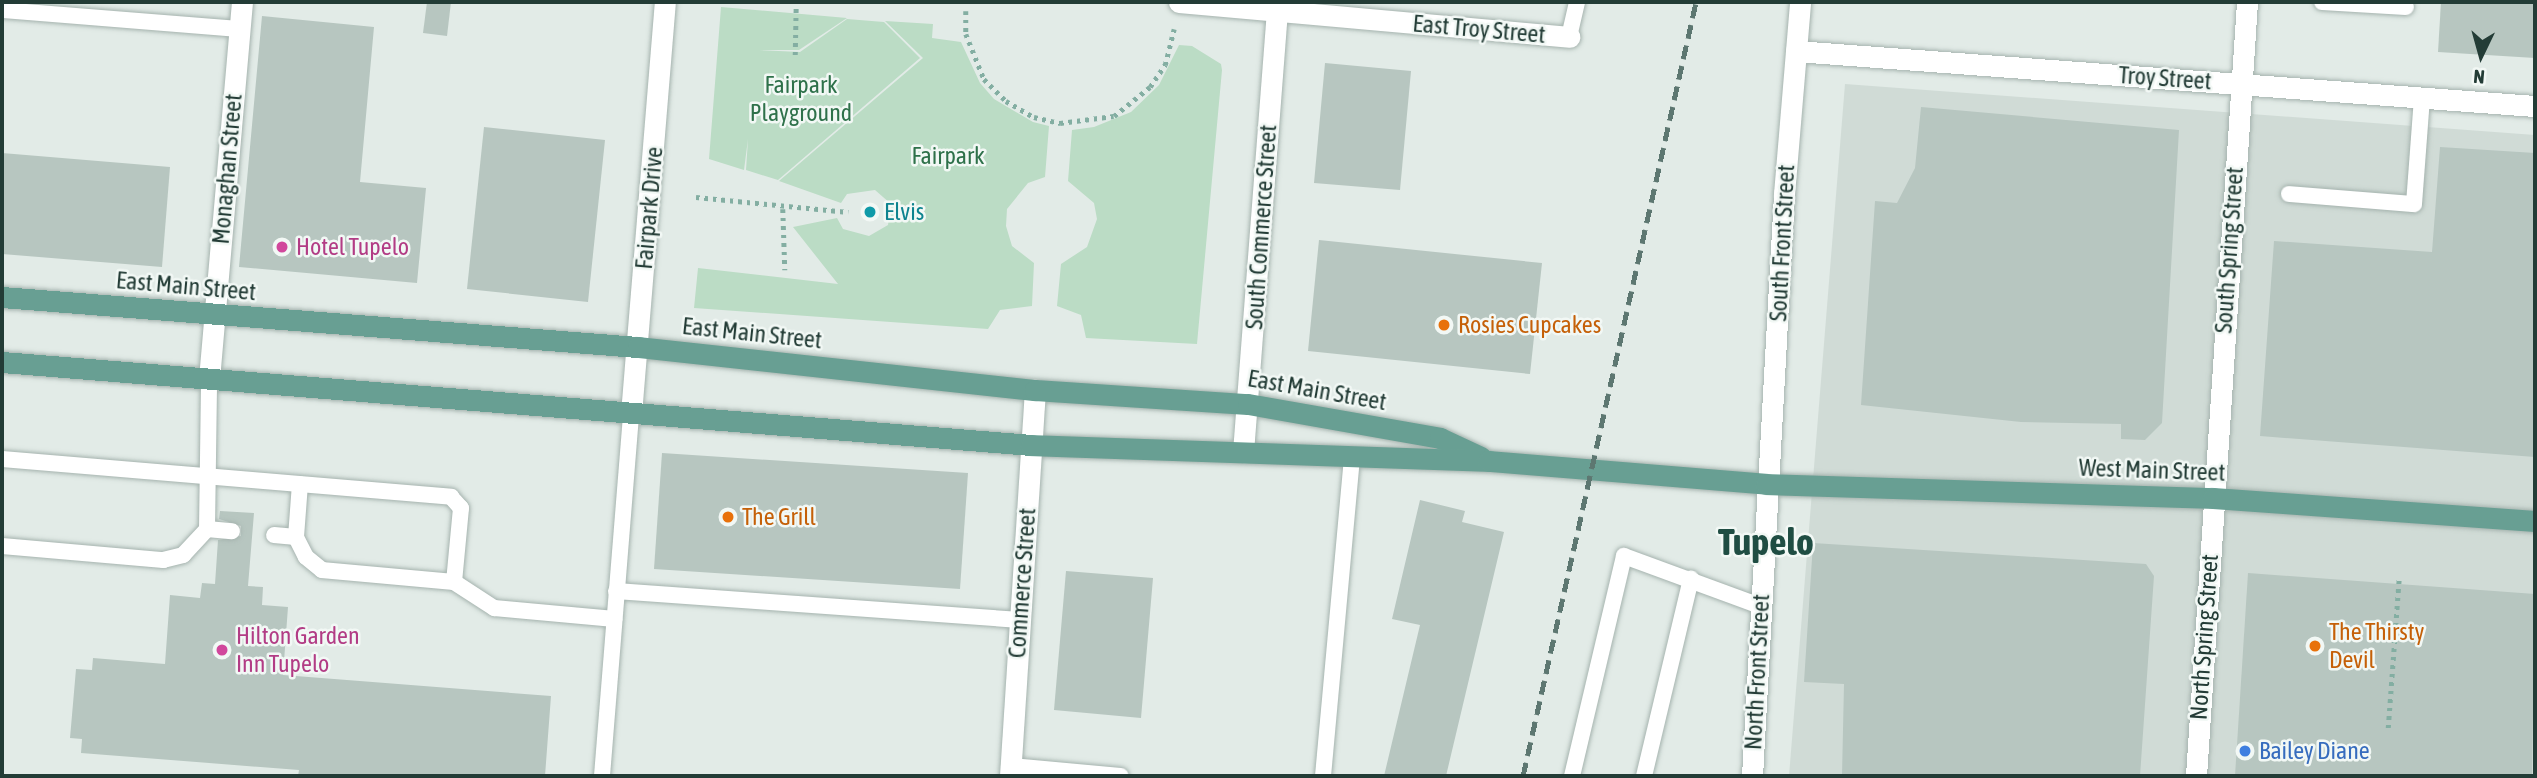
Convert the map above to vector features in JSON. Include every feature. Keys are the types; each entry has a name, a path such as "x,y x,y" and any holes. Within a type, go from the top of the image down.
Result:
{"main road":[{"name":"East Main Street","path":"2,297 638,347 1035,390 1248,404 1440,438 1489,461"},
{"name":"East Main Street","path":"2,362 1031,445 1489,461 1766,484"},
{"name":"West Main Street","path":"1766,484 2213,498 2535,520"}],"street":[{"name":"Monaghan Street","path":"209,379 242,2"},
{"name":"Fairpark Drive","path":"631,414 665,2"},
{"name":"East Troy Street","path":"1179,2 1277,6 1569,37"},
{"name":"South Front Street","path":"1766,484 1800,2"},
{"name":"South Spring Street","path":"2213,498 2247,2"},
{"name":"South Commerce Street","path":"1243,452 1277,6"},
{"name":"Troy Street","path":"1796,51 2535,106"},
{"name":"Commerce Street","path":"1010,771 1035,390"},
{"name":"North Front Street","path":"1752,776 1766,484"},
{"name":"North Spring Street","path":"2196,776 2213,498"}],"lane":[{"path":"1569,37 1577,2"},
{"path":"2322,2 2406,7"},
{"path":"2,10 240,29"},
{"path":"2289,194 2414,204 2422,98"},
{"path":"2,546 163,560 183,555 207,529 211,476 209,379"},
{"path":"602,776 631,414"},
{"path":"1323,776 1352,456"},
{"path":"2,459 451,497 461,508 454,582"},
{"path":"300,484 296,537 306,557 322,570 454,582 494,608 614,619"},
{"path":"207,529 232,531"},
{"path":"274,535 296,537"},
{"path":"1572,776 1624,556 1760,606"},
{"path":"1644,776 1691,579"},
{"path":"616,591 1020,620"},
{"path":"1010,771 1111,776"}],"path":[{"path":"795,55 796,3"},
{"path":"966,11 966,34 984,79 1006,101 1034,117 1060,123 1114,116 1150,87 1165,65 1174,29"},
{"path":"696,197 782,208 848,212"},
{"path":"782,208 785,270"},
{"path":"2388,728 2399,577"}],"shaded area":[{"path":"1845,84 2535,135 2535,776 1789,776"}],"green space":[{"name":"Fairpark Playground","path":"721,7 847,18 799,50 759,50 800,52 847,19 884,22 920,58 778,180 746,170 748,139 744,170 709,159"},
{"name":"Fairpark","path":"885,21 933,24 932,38 961,42 980,83 994,99 1033,122 1049,126 1045,177 1028,183 1007,209 1006,226 1012,246 1034,263 1032,306 1000,310 988,329 694,308 698,268 838,284 793,227 837,218 843,229 869,236 888,225 891,204 875,190 847,194 841,203 779,181 923,58"},
{"path":"1179,45 1192,46 1221,64 1222,70 1197,344 1086,338 1081,315 1057,306 1061,264 1087,247 1097,219 1094,203 1068,181 1072,130 1094,127 1131,112 1159,85"}],"building":[{"path":"427,2 451,2 447,36 423,33"},
{"path":"2441,2 2535,2 2535,58 2438,52"},
{"path":"262,16 374,27 360,182 426,188 417,283 239,267"},
{"path":"1325,63 1411,71 1400,190 1314,183"},
{"path":"1921,107 2179,130 2162,423 2145,440 2121,439 2121,424 2021,422 1861,405 1875,201 1897,203 1915,168"},
{"path":"484,127 605,140 588,302 467,289"},
{"path":"2440,147 2535,153 2535,457 2260,436 2274,241 2432,252"},
{"path":"2,153 170,167 162,267 2,254"},
{"path":"1319,240 1542,263 1530,374 1308,351"},
{"path":"662,453 968,473 960,589 654,569"},
{"path":"1420,500 1465,511 1462,522 1504,532 1446,776 1384,776 1420,625 1392,619"},
{"name":"Hilton Garden Inn Tupelo","path":"220,511 254,513 248,586 263,587 262,605 288,607 283,675 551,696 545,776 298,776 299,770 81,753 82,739 70,738 76,669 92,670 93,658 165,664 170,595 200,598 202,583 215,584 218,540 241,536 241,526 219,519"},
{"path":"1813,543 2146,564 2154,576 2140,776 1842,776 1844,684 1804,682"},
{"path":"1066,571 1153,578 1141,718 1054,710"},
{"path":"2248,573 2535,594 2532,776 2235,776"}],"railway":[{"path":"1523,776 1696,2"}],"place":[{"name":"Elvis","path":"870,212"},
{"name":"Hotel Tupelo","path":"282,247"},
{"name":"Rosies Cupcakes","path":"1444,325"},
{"name":"The Grill","path":"728,517"},
{"name":"The Thirsty Devil","path":"2315,646"},
{"name":"Hilton Garden Inn Tupelo","path":"222,650"},
{"name":"Bailey Diane","path":"2245,751"}],"district":[{"name":"Tupelo","path":"1766,542"}]}
